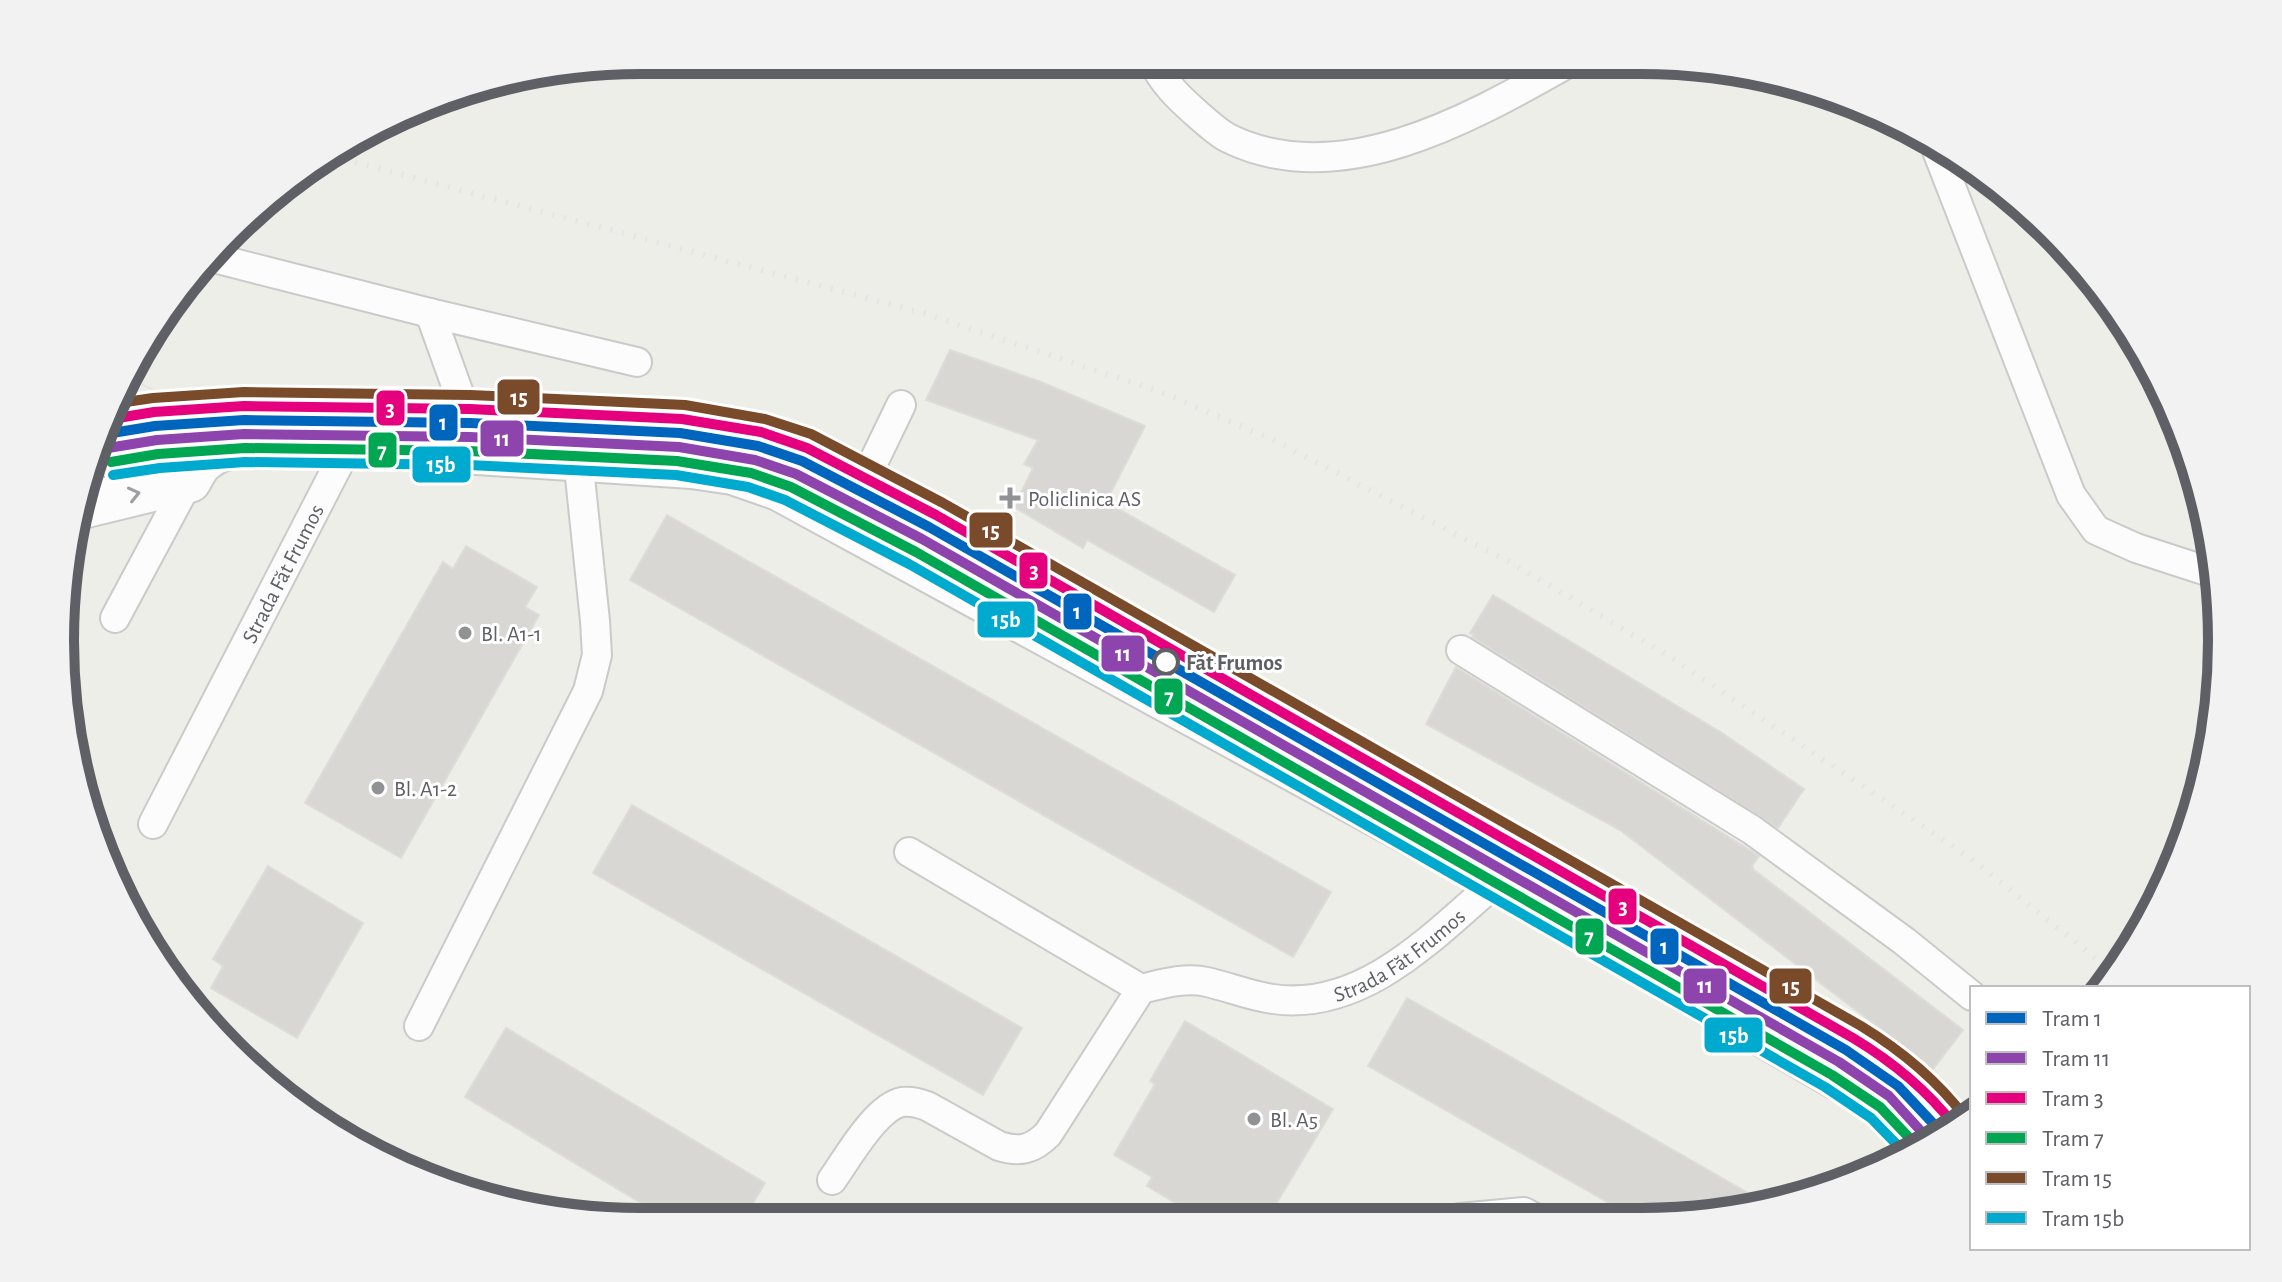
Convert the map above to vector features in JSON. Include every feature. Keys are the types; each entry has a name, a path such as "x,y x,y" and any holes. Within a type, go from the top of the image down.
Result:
{"street":[{"path":"91,504 189,480 204,458 221,450 248,443 292,440 692,466 733,472 779,488 1498,880 1853,1086 1882,1106 1914,1137"}],"lane":[{"path":"1160,74 1169,87 1226,138 1284,157 1349,156 1423,135 1485,109 1548,74"},
{"path":"1941,160 2071,495 2096,530 2136,548 2203,570"},
{"path":"222,260 637,362"},
{"path":"430,313 480,452"},
{"path":"844,523 901,405"},
{"name":"Strada Făt Frumos","path":"153,824 350,442"},
{"path":"419,1026 588,691 597,655 578,458"},
{"path":"115,618 189,480"},
{"path":"1461,650 1752,830 1904,941 1970,994"},
{"path":"832,1180 879,1116 901,1102 927,1106 1012,1150 1026,1150 1038,1143 1048,1134 1141,989 909,852"},
{"name":"Strada Făt Frumos","path":"1141,989 1172,981 1204,981 1272,999 1329,997 1368,982 1415,951 1498,880"}],"building":[{"path":"950,350 1041,382 1145,426 1106,502 1235,575 1214,612 1087,540 1083,548 1014,507 1033,468 1024,464 1038,440 926,400"},
{"path":"667,515 1331,892 1293,957 630,580"},
{"path":"466,546 537,587 525,607 539,615 401,858 305,803 443,562 453,569"},
{"path":"1493,595 1722,733 1804,789 1778,828 1472,637 1474,635 1470,633"},
{"path":"1456,667 1759,856 1752,866 1754,870 1963,1030 1933,1069 1620,830 1426,724"},
{"path":"632,805 1022,1028 983,1095 593,873"},
{"path":"268,866 363,923 297,1038 211,988 223,966 213,959"},
{"path":"1407,998 1754,1197 1678,1207 1618,1208 1368,1066"},
{"name":"Bl. A5","path":"1185,1021 1333,1109 1274,1208 1184,1208 1147,1186 1152,1177 1114,1155 1155,1084 1150,1081"},
{"path":"506,1028 765,1183 750,1208 649,1208 465,1097"}],"tram line":[{"path":"137,381 172,398 244,420"},
{"name":"15","path":"127,402 244,392 470,395 685,405 765,419 811,434 943,503 1861,1026 1918,1067 1959,1110"},
{"name":"3","path":"120,418 154,412 244,406 470,409 682,419 761,432 807,448 936,515 1853,1038 1908,1077 1947,1117"},
{"name":"1","path":"114,433 155,426 244,420 470,423 680,433 758,446 802,461 929,527 1846,1050 1898,1086 1935,1125"},
{"name":"11","path":"108,448 157,440 244,434 470,437 679,447 755,460 796,474 922,539 1839,1062 1889,1096 1923,1133"},
{"name":"7","path":"111,462 158,454 245,448 469,451 677,461 751,473 791,487 916,552 1832,1075 1880,1107 1911,1139"},
{"name":"15b","path":"113,475 245,462 469,465 676,475 748,487 785,500 909,564 1825,1087 1871,1118 1899,1146"},
{"path":"929,527 1056,573 1609,880 1650,907 1807,1029"}],"railway":[{"path":"343,159 923,313 1161,392 1269,438 1515,565 1667,655 1969,857 2105,966"}],"place":[{"name":"Policlinica AS","path":"1010,498"},
{"name":"Bl. A1-1","path":"465,633"},
{"name":"Făt Frumos","path":"1166,662"},
{"name":"Bl. A1-2","path":"378,788"},
{"name":"Bl. A5","path":"1254,1119"}]}
